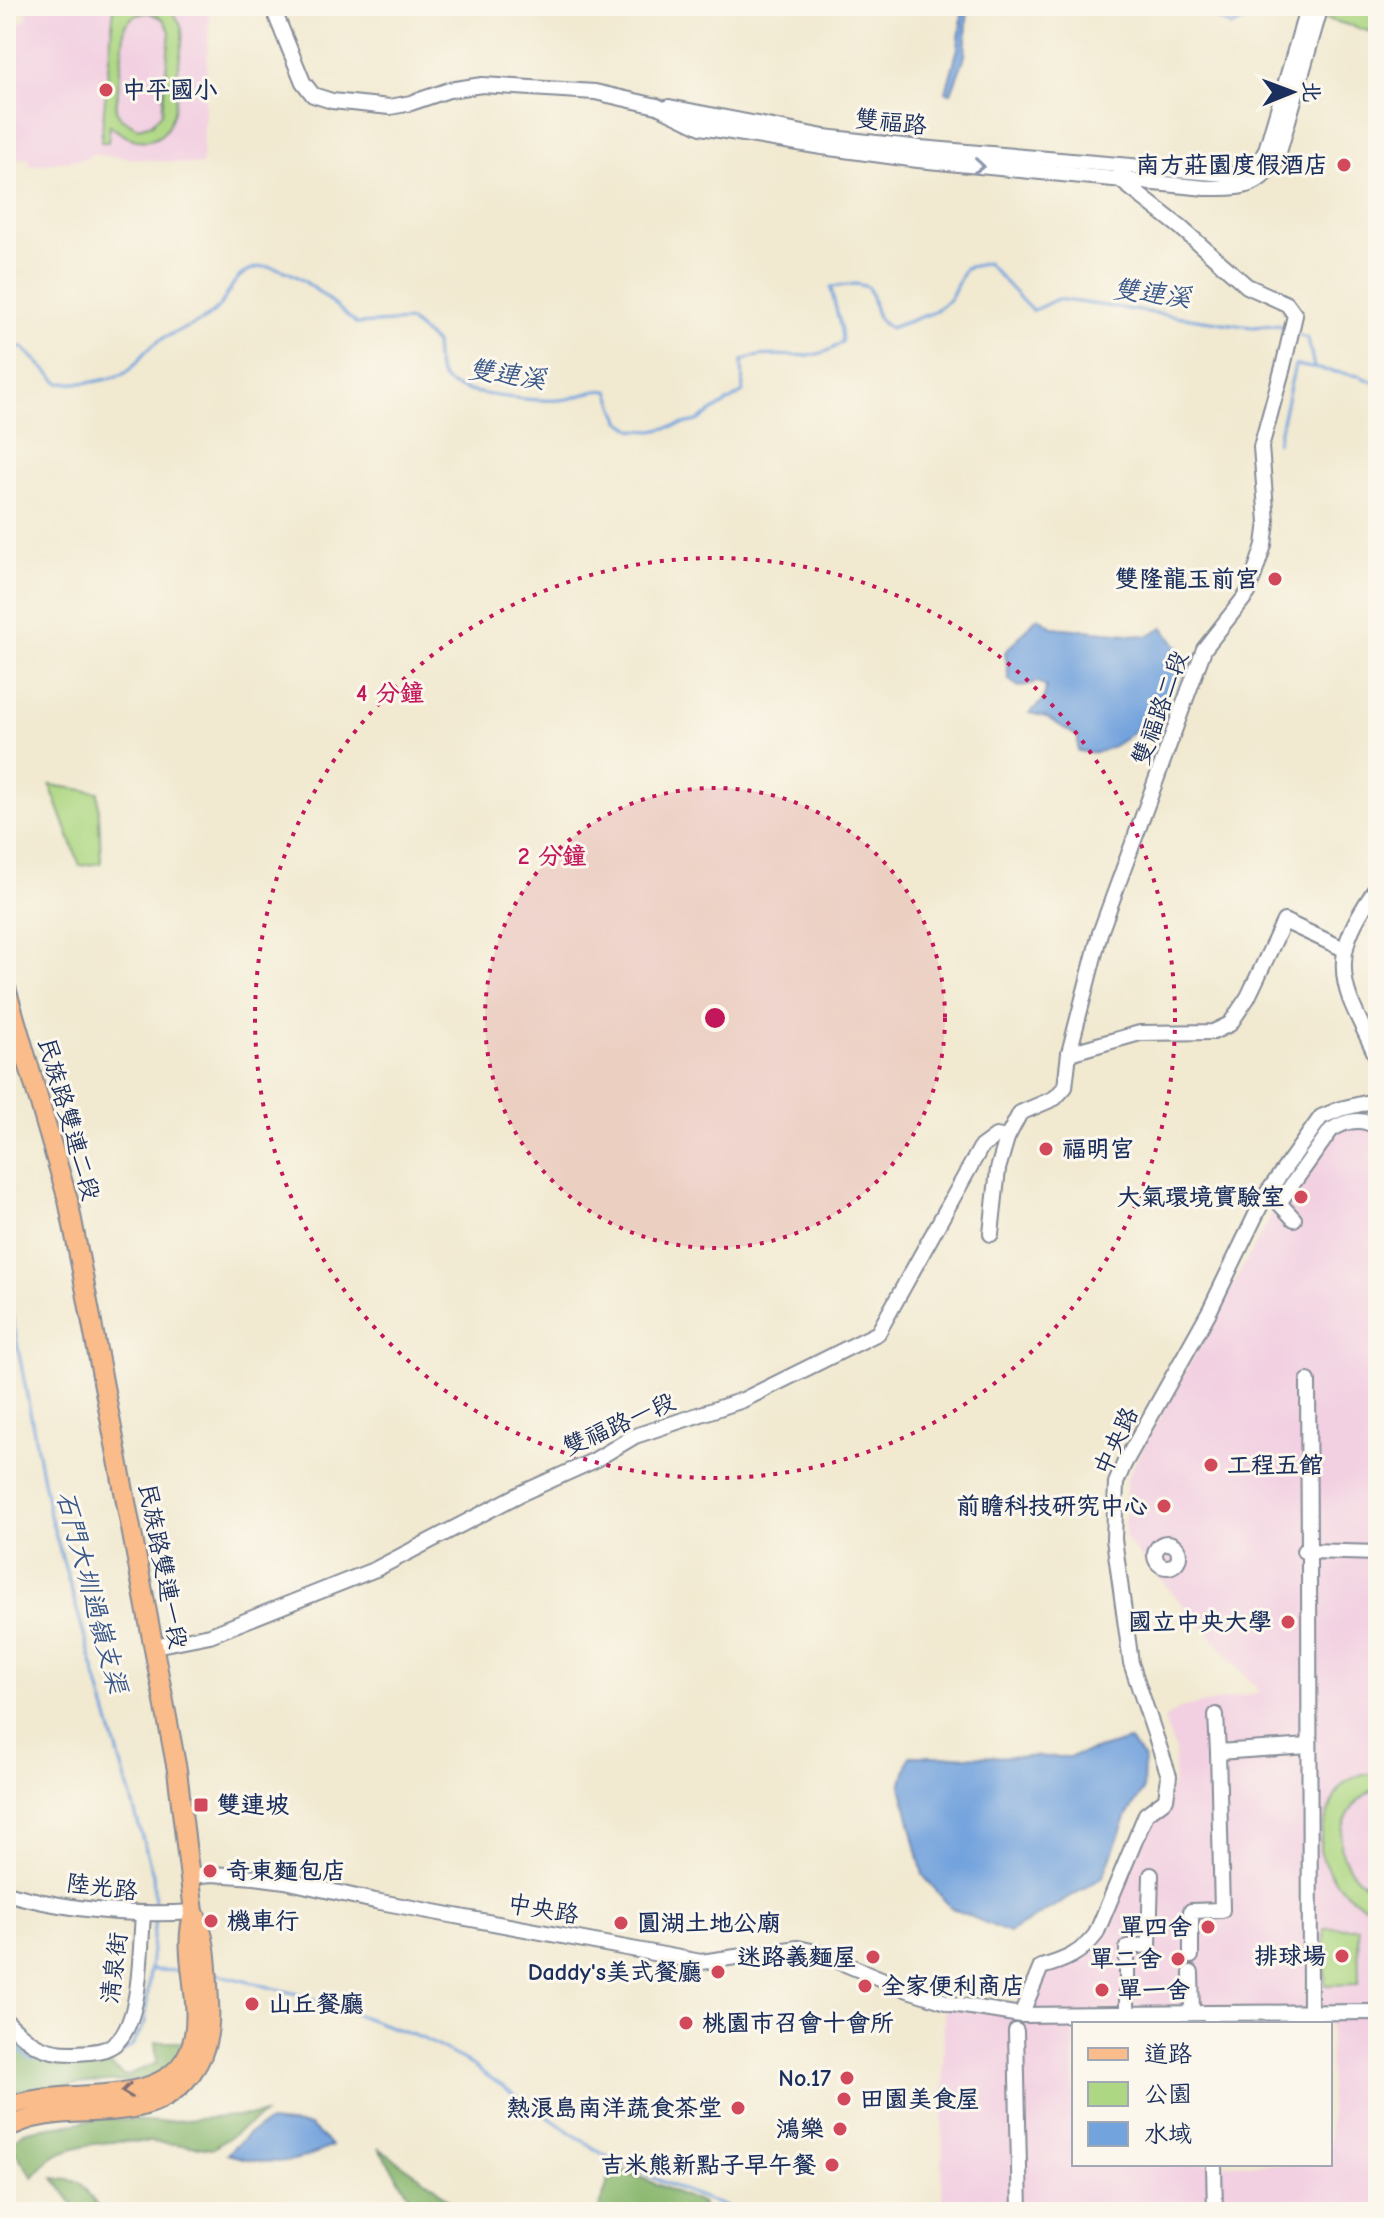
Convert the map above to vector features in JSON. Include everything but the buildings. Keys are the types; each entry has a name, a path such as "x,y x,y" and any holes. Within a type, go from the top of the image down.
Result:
{"main road":[{"name":"民族路雙連二段","path":"6,988 68,1200 81,1265"},
{"name":"民族路雙連一段","path":"81,1265 177,1770 194,1912"},
{"path":"6,2129 42,2116 151,2105 173,2092 197,2067 207,2043 210,2017 202,1928 194,1912"},
{"path":"6,2108 27,2099 145,2089 172,2073 185,2057 194,2036 195,1997 188,1930 194,1912"}],"street":[{"path":"272,6 303,82 313,95 332,101 390,107 449,90 482,85 595,92 657,106 701,127 918,160 1120,173 1226,176 1248,171 1259,163 1266,150 1308,6"},
{"path":"1120,173 1206,188 1235,188 1255,183 1268,173 1277,159 1321,6"},
{"name":"雙福路二段","path":"991,1234 998,1169 1007,1138 1020,1113 1055,1098 1065,1087 1069,1053 1100,933 1204,649 1248,593 1264,545 1267,522 1261,447 1295,315 1287,304 1247,286 1120,173"},
{"path":"1378,885 1354,923 1344,949 1342,972 1350,1000 1378,1061"},
{"path":"1069,1053 1140,1033 1213,1032 1230,1024 1248,997 1284,921 1344,949"},
{"name":"中央路","path":"1021,2015 1041,1967 1073,1956 1088,1946 1096,1934 1146,1814 1166,1799 1169,1776 1131,1663 1114,1539 1116,1483 1210,1310 1265,1196 1321,1117 1378,1100"},
{"path":"1294,1219 1279,1203 1331,1130 1356,1121 1369,1122 1378,1128"},
{"name":"雙福路一段","path":"154,1646 210,1635 376,1569 522,1493 593,1461 635,1436 743,1400 878,1333 981,1147 996,1136 1007,1138"},
{"path":"1308,1381 1306,1551 1310,2012"},
{"path":"1306,1551 1378,1553"},
{"path":"1191,1956 1191,1911 1222,1910 1216,1715"},
{"path":"1218,1752 1309,1746"},
{"path":"1127,2013 1127,1947 1149,1945 1151,1875"},
{"name":"中央路","path":"191,1876 241,1876 285,1881 375,1901 701,1962 798,1948 952,2004 1021,2015 1192,2013 1211,2019 1310,2012 1378,2012"},
{"name":"陸光路","path":"6,1893 32,1900 143,1915 194,1912"},
{"name":"清泉街","path":"6,2021 31,2045 68,2053 99,2052 117,2043 129,2026 135,1997 143,1915"},
{"path":"1191,1973 1192,2013"},
{"path":"1016,2031 1020,2212"},
{"path":"1214,2166 1215,2212"}],"shaded area":[{"name":"中平國小","path":"29,6 210,6 202,165 89,154 89,158 30,166 29,158 6,160 6,25 26,21"},
{"name":"國立中央大學","path":"1378,1107 1378,2212 942,2212 944,2003 1026,2018 1036,1976 1097,1944 1136,1844 1174,1783 1175,1750 1164,1719 1180,1708 1260,1692 1125,1539 1126,1479 1314,1138"}],"green space":[{"path":"114,6 166,6 178,20 182,36 175,103 168,126 154,139 137,140 110,125 108,142 101,142","holes":["148,12 163,19 170,31 162,112 152,124 138,128 121,118 116,110 125,25 134,16"]},
{"path":"1327,6 1378,6 1378,34 1324,18"},
{"path":"50,785 98,792 101,863 80,866"},
{"path":"1362,1774 1378,1774 1378,1788 1359,1800 1346,1819 1342,1851 1352,1872 1378,1894 1378,1910 1360,1903 1343,1890 1325,1863 1320,1847 1323,1828 1335,1796 1347,1782"},
{"name":"排球場","path":"1324,1928 1358,1928 1359,1984 1325,1985"},
{"path":"6,2029 31,2054 101,2058 125,2076 157,2063 155,2042 186,2042 172,2066 147,2080 7,2092"},
{"path":"264,2114 212,2149 154,2142 92,2144 53,2157 33,2177 9,2143 26,2131 107,2118 158,2122"},
{"path":"378,2148 437,2188 459,2212 421,2212"},
{"path":"613,2166 703,2204 695,2212 598,2212"},
{"path":"54,2178 80,2182 102,2212 79,2212"}],"water":[{"path":"963,6 968,6 965,56 951,93 946,92 958,48"},
{"path":"1038,617 1052,627 1148,636 1163,627 1187,662 1182,674 1150,716 1123,740 1095,752 1078,751 1078,737 1046,717 1029,713 1044,700 1046,687 1038,682 1019,687 1009,680 1005,652"},
{"path":"1129,1740 1144,1759 1143,1791 1127,1815 1103,1877 1009,1933 951,1908 923,1875 901,1786 910,1756 1070,1757"},
{"path":"269,2122 310,2126 332,2146 306,2157 281,2162 227,2154 248,2134"}],"waterway":[{"path":"1191,6 1232,26 1268,11 1272,6"},
{"name":"雙連溪","path":"6,348 22,347 59,383 114,377 130,370 160,340 209,316 236,280 246,272 260,267 275,268 305,282 357,324 410,321 435,343 437,365 448,383 488,394 541,400 567,399 609,391 620,421 634,430 653,431 697,421 743,392 742,361 767,355 819,354 842,342 831,287 856,284 868,287 877,315 890,328 932,313 950,299 965,268 987,263 1032,311 1057,299 1252,327 1278,325 1284,328"},
{"name":"雙連溪","path":"1299,335 1308,339 1314,367"},
{"path":"1277,443 1295,365 1359,376 1378,384"},
{"name":"石門大圳過嶺支渠","path":"6,1284 49,1512 153,1875 155,1906"},
{"name":"石門大圳過嶺支渠","path":"6,2038 29,2058 105,2064 132,2046 145,2023 155,1917"},
{"path":"150,1970 184,1971"},
{"path":"213,1973 305,1996 424,2039 464,2060 601,2153 658,2180 739,2212"}],"place":[{"name":"中平國小","path":"106,90"},
{"name":"南方莊園度假酒店","path":"1344,165"},
{"name":"雙隆龍玉前宮","path":"1275,579"},
{"name":"福明宮","path":"1046,1149"},
{"name":"大氣環境實驗室","path":"1301,1197"},
{"name":"工程五館","path":"1211,1465"},
{"name":"前瞻科技研究中心","path":"1164,1506"},
{"name":"國立中央大學","path":"1288,1622"},
{"name":"雙連坡","path":"201,1805"},
{"name":"奇東麵包店","path":"210,1871"},
{"name":"機車行","path":"211,1921"},
{"name":"圓湖土地公廟","path":"621,1923"},
{"name":"單四舍","path":"1208,1927"},
{"name":"排球場","path":"1342,1956"},
{"name":"迷路義麵屋","path":"873,1957"},
{"name":"單二舍","path":"1178,1959"},
{"name":"Daddy's美式餐廳","path":"718,1972"},
{"name":"全家便利商店","path":"865,1986"},
{"name":"單一舍","path":"1102,1990"},
{"name":"山丘餐廳","path":"252,2004"},
{"name":"桃園市召會十會所","path":"686,2023"},
{"name":"No.17","path":"847,2078"},
{"name":"田園美食屋","path":"844,2099"},
{"name":"熱浪島南洋蔬食茶堂","path":"738,2108"},
{"name":"鴻樂","path":"840,2129"},
{"name":"吉米熊新點子早午餐","path":"832,2165"}]}
